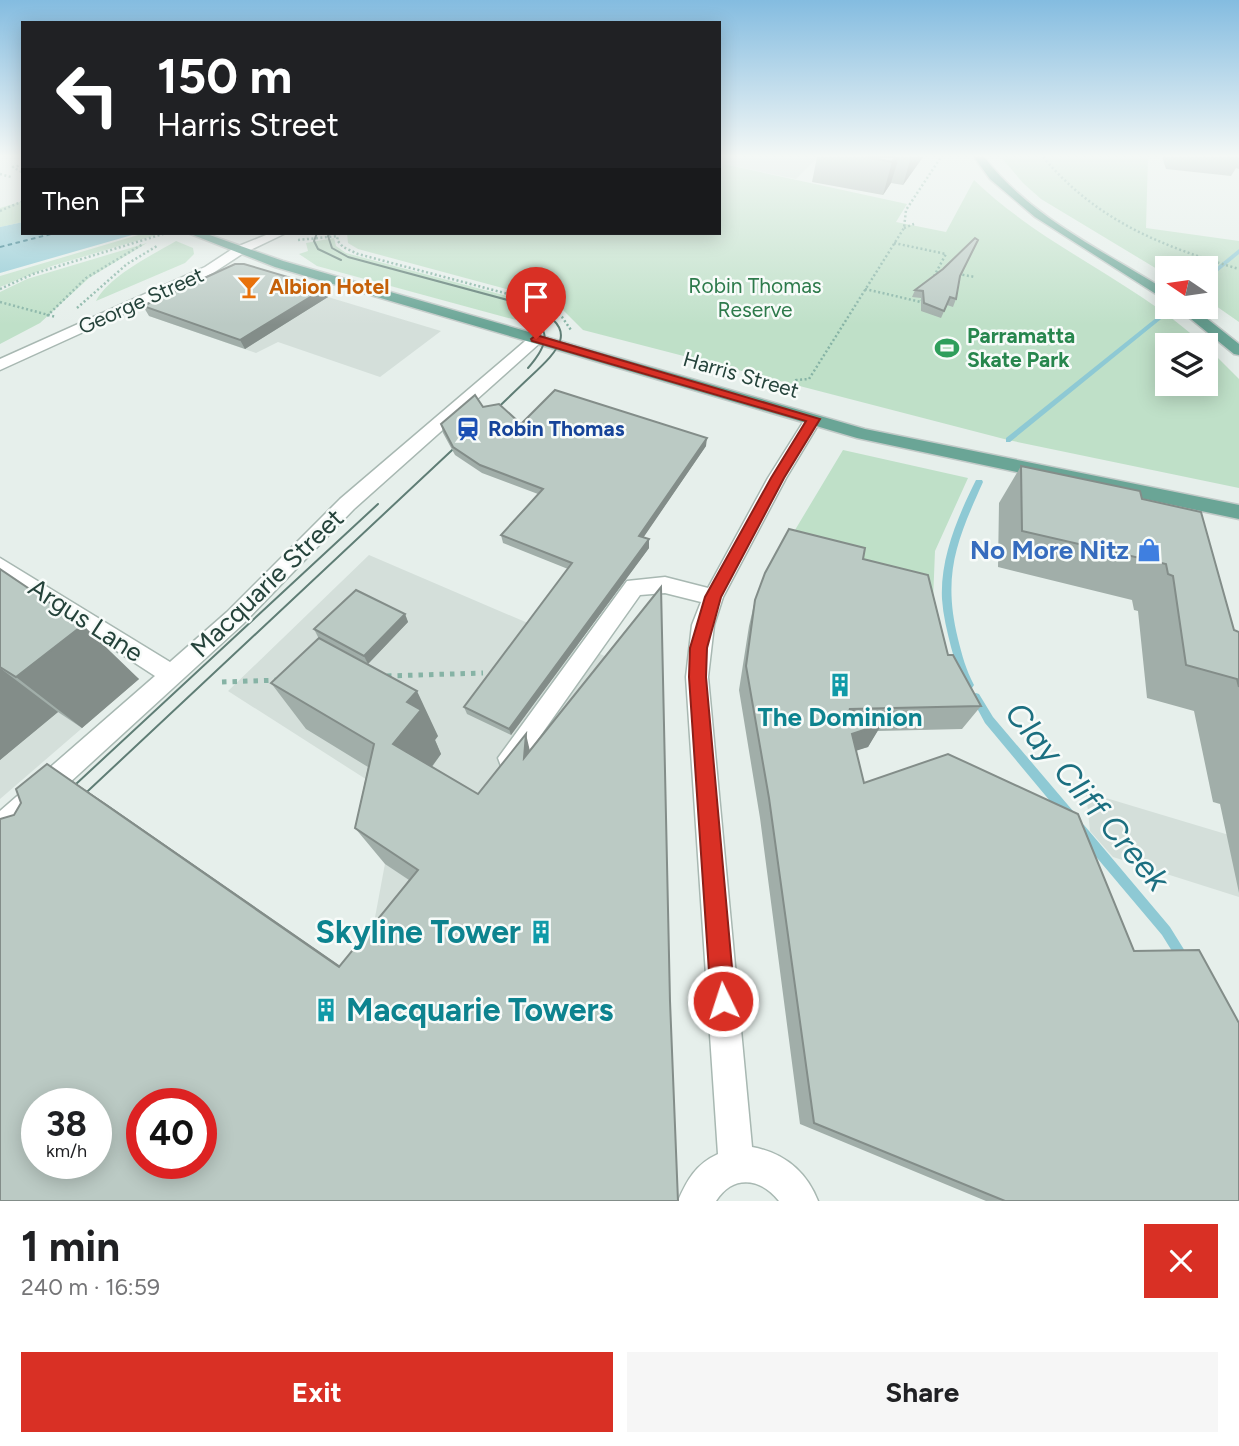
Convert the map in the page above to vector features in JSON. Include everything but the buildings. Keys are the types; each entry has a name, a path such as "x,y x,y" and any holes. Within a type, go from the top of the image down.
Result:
{"main road":[{"path":"1038,213 1155,288"},
{"name":"Harris Street","path":"198,235 238,251 863,434 1239,512"},
{"path":"1199,319 1239,351"}],"street":[{"name":"George Street","path":"0,365 209,270 238,251 275,235"},
{"name":"Macquarie Street","path":"0,829 35,815 172,675 261,593 347,504 536,339"},
{"path":"736,1163 697,677 703,625 713,597 777,478 813,419"},
{"name":"Argus Lane","path":"0,565 172,675"},
{"path":"500,772 634,587 665,585 713,597"},
{"path":"696,1201 701,1189 716,1172 736,1163 757,1164 778,1174 800,1201"}],"path":[{"path":"789,392 796,380 809,379 904,228 906,213"},
{"path":"1105,213 1150,239 1239,270"},
{"path":"904,228 914,224"},
{"path":"46,317 86,278 113,259 161,235"},
{"path":"304,238 330,235"},
{"path":"339,235 340,245 358,254 542,303 562,317 575,335"},
{"path":"0,289 33,274 104,250 150,240"},
{"path":"894,243 946,254 932,280"},
{"path":"75,310 127,264 157,246"},
{"path":"950,272 975,277"},
{"path":"865,289 921,302 926,291"},
{"path":"0,302 22,305 34,314 58,317"},
{"path":"373,677 482,673"},
{"path":"222,682 290,680"}],"shaded area":[{"path":"245,272 441,331 380,377 278,342 256,353 149,316"},
{"path":"369,555 621,663 363,982 397,799 228,691"},
{"path":"0,590 54,620 139,679 0,799"},
{"path":"1086,792 1239,838 1239,897 1113,857 1090,831"}],"green space":[{"path":"0,213 21,213 21,222 0,227"},
{"name":"Robin Thomas Reserve","path":"721,213 901,213 896,222 946,232 956,213 1014,213 1155,307 1155,319 1173,319 1190,333 1155,333 1155,396 1218,396 1218,358 1239,379 1239,488 1008,440 583,330 559,306 543,299 358,249 348,243 347,235 721,235"},
{"path":"1064,213 1146,213 1146,228 1239,241 1239,322 1218,307 1218,256 1155,256 1155,268"},
{"path":"138,235 156,235 52,266 0,287 0,276"},
{"path":"334,238 336,246 346,253 533,303 555,315 527,323 317,266 299,254 308,251 306,243"},
{"path":"176,241 193,248 194,254 185,263 96,301 121,275"},
{"path":"147,243 89,278 40,323 0,344 0,292 27,279"},
{"path":"843,450 968,478 935,551 933,601 777,560"}],"water":[{"path":"21,222 21,235 132,235 0,273 0,227"}],"waterway":[{"name":"Clay Cliff Creek","path":"1218,269 1239,251"},
{"path":"1008,440 1158,319"},
{"name":"Clay Cliff Creek","path":"969,685 949,620 947,579 954,542 979,482"},
{"name":"Clay Cliff Creek","path":"976,697 989,720 1069,815"},
{"name":"Clay Cliff Creek","path":"1080,829 1166,931 1184,960"}],"ferry route":[{"path":"0,247 47,235"}],"tram line":[{"path":"316,235 314,241 318,249 341,260"},
{"path":"329,235 332,248 348,257 530,306 556,323 560,340 550,358 486,419"},
{"path":"523,311 539,324 545,337 544,344 528,368"},
{"path":"74,804 465,438"},
{"path":"62,797 378,504"}],"place":[{"name":"Albion Hotel","path":"249,287"},
{"name":"Parramatta Skate Park","path":"947,348"},
{"name":"Robin Thomas","path":"468,429"},
{"name":"No More Nitz","path":"1149,550"},
{"name":"The Dominion","path":"840,685"},
{"name":"Skyline Tower","path":"541,932"},
{"name":"Macquarie Towers","path":"326,1010"}],"route":[{"path":"536,339 813,419 777,478 713,597 703,625 699,648 697,677 723,1001"}]}
